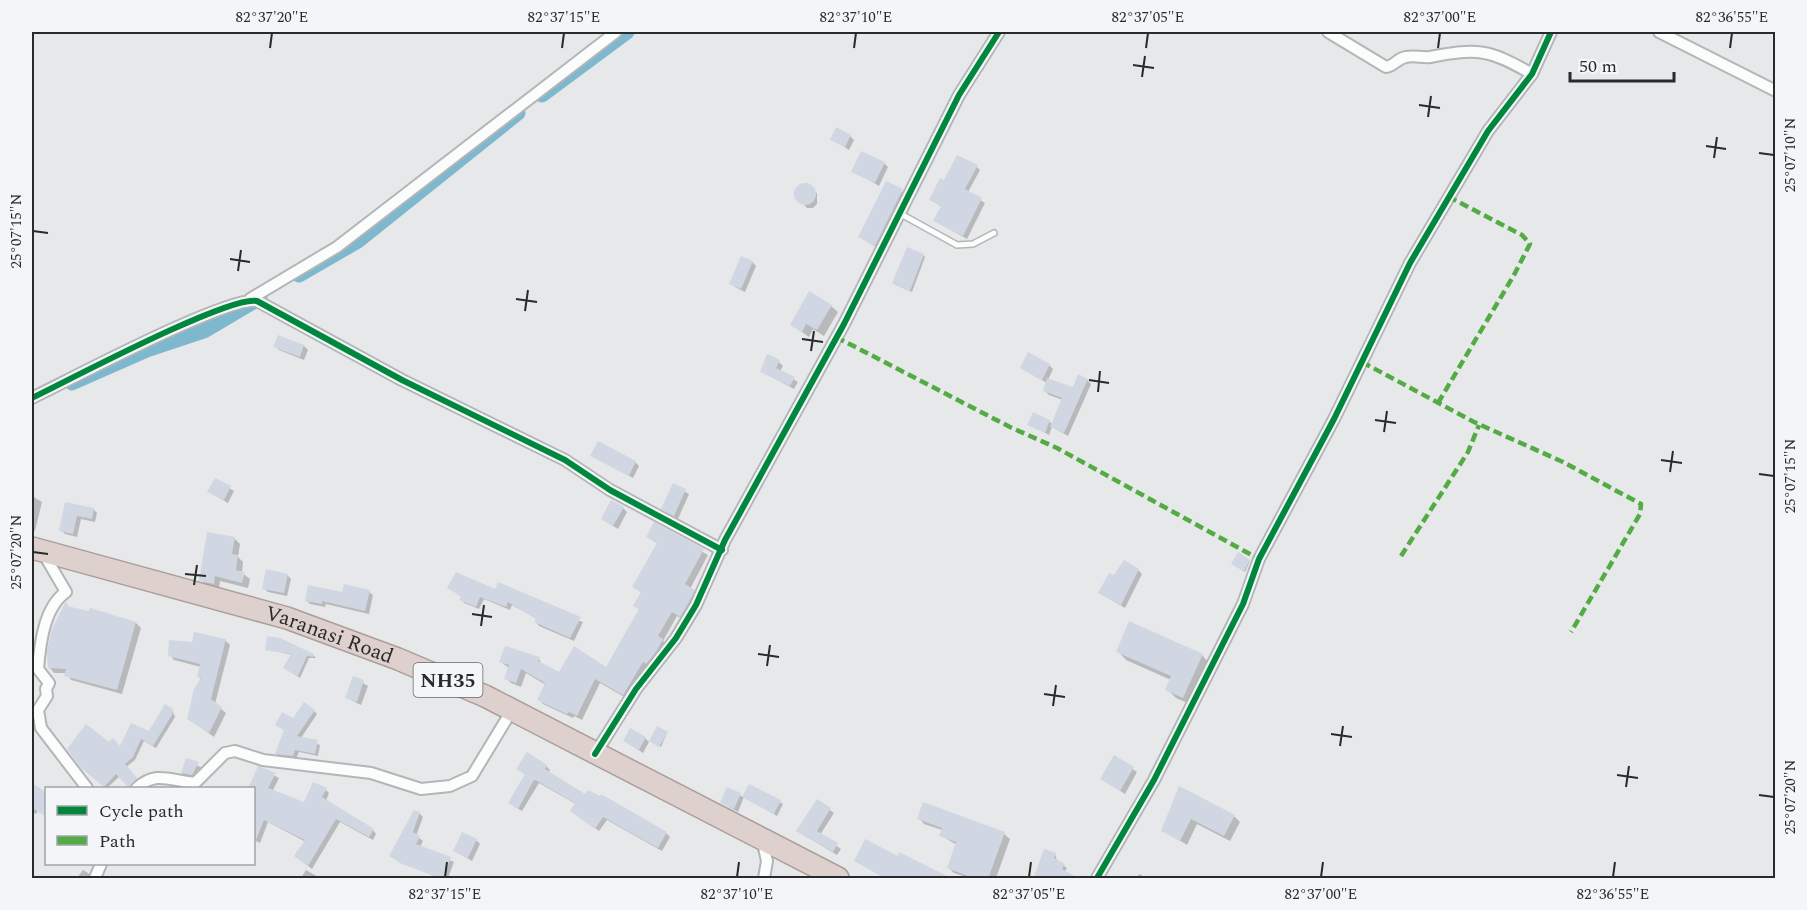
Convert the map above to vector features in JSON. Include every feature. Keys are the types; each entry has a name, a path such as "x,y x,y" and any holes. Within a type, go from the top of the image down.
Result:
{"highway":[{"name":"Varanasi Road","path":"37,550 312,626 448,680 513,710 838,879"}],"street":[{"path":"32,399 199,318 250,300 337,247 616,32"},
{"path":"595,754 636,689 686,622 722,550 844,324 969,77 999,32"},
{"path":"1328,32 1386,67 1409,56 1424,57 1455,51 1487,52 1501,56 1532,74"},
{"path":"1097,879 1154,780 1243,604 1259,560 1334,419 1410,263 1488,131 1532,74 1551,32"},
{"path":"1659,32 1776,91"},
{"path":"250,300 265,305 402,380 565,460 610,490 722,550"},
{"path":"37,550 66,592 52,606 43,633 38,669 48,683 47,696 38,710 41,728 85,787"},
{"path":"139,787 144,781 157,776 195,783 225,753 235,751 263,760 371,772 421,789 450,786 472,776 513,710"},
{"path":"762,839 767,861 764,879"},
{"path":"95,879 101,865"}],"lane":[{"path":"899,213 950,242 965,246 994,233"}],"building":[{"path":"836,127 851,135 845,147 830,140"},
{"path":"861,151 885,162 875,183 851,172"},
{"path":"957,155 978,165 965,189 982,198 963,236 933,221 941,206 929,200 940,178 944,180"},
{"path":"886,181 903,189 875,246 858,237"},
{"path":"805,183 813,186 816,194 813,202 805,205 797,202 794,194 797,186"},
{"path":"907,247 924,254 910,291 892,283"},
{"path":"741,256 753,261 741,289 729,284"},
{"path":"809,291 832,305 817,330 806,324 802,332 790,325"},
{"path":"278,335 304,345 300,357 273,347"},
{"path":"1028,352 1050,364 1042,380 1020,368"},
{"path":"767,354 780,360 776,368 795,377 790,386 760,372"},
{"path":"1078,374 1088,379 1064,433 1050,427 1062,398 1043,391 1047,378 1073,387"},
{"path":"1033,412 1050,420 1045,433 1027,425"},
{"path":"598,441 636,461 629,476 590,456"},
{"path":"215,478 231,486 224,500 207,492"},
{"path":"673,483 686,489 674,516 661,509"},
{"path":"611,500 624,507 613,526 601,519"},
{"path":"65,502 94,508 92,519 77,516 73,534 59,531"},
{"path":"654,522 704,549 685,584 695,590 689,602 680,617 672,612 658,636 663,639 656,652 646,664 643,662 623,695 595,679 577,716 569,712 567,714 537,700 545,683 521,669 516,683 504,679 509,665 499,662 505,646 540,657 538,661 559,672 574,646 606,667 639,609 633,606 641,592 632,587 657,543 646,537"},
{"path":"207,532 235,537 232,554 238,555 236,570 245,572 242,583 215,576 214,584 199,581"},
{"path":"1238,552 1250,560 1244,571 1231,564"},
{"path":"1124,560 1139,569 1121,605 1098,593 1109,573 1114,575"},
{"path":"266,569 288,574 284,593 262,589"},
{"path":"456,572 495,589 498,582 581,617 570,638 534,622 536,619 508,602 506,607 480,597 476,607 459,600 461,596 447,588"},
{"path":"344,584 370,590 365,611 322,601 322,604 305,601 308,585 342,592"},
{"path":"65,603 68,604 67,606 89,611 90,608 136,622 117,690 64,676 66,669 48,668 47,651 52,629"},
{"path":"1129,621 1203,654 1183,698 1165,690 1171,676 1116,652"},
{"path":"194,632 226,639 211,699 222,707 209,733 187,719 194,689 201,678 197,677 200,664 168,656 169,640 192,642"},
{"path":"267,636 280,638 314,654 313,657 307,656 298,676 283,668 291,654 265,650"},
{"path":"353,676 364,680 357,702 345,698"},
{"path":"304,702 315,710 297,736 318,740 315,754 295,750 293,756 275,754 284,730 275,725 282,712 293,718"},
{"path":"165,704 173,709 172,715 153,746 141,739 133,757 125,764 137,778 131,787 128,787 116,774 104,787 81,768 67,749 86,724 109,742 113,738 120,746 131,723 149,731"},
{"path":"657,726 668,732 659,747 649,741"},
{"path":"630,728 646,737 639,750 623,741"},
{"path":"527,752 547,765 545,769 585,794 588,790 600,796 601,794 667,832 658,848 603,817 595,829 570,811 575,803 534,780 518,809 508,803 525,774 516,769"},
{"path":"1114,755 1134,767 1120,791 1100,779"},
{"path":"186,758 199,762 192,775 181,773"},
{"path":"258,766 276,773 268,788 304,802 313,782 327,788 322,797 374,829 369,837 336,819 308,866 294,856 305,840 264,820 255,842 255,787 249,787"},
{"path":"32,783 45,791 45,815 32,808"},
{"path":"749,784 781,800 774,814 742,797"},
{"path":"1179,786 1235,815 1224,836 1191,819 1180,841 1161,831"},
{"path":"727,787 741,793 734,809 720,803"},
{"path":"817,799 831,808 817,831 838,843 833,852 796,831"},
{"path":"923,802 1005,832 988,879 976,879 947,868 956,842 939,836 942,828 917,819"},
{"path":"414,810 420,812 413,832 420,836 416,844 451,857 443,879 402,864 389,856"},
{"path":"462,832 477,839 468,858 453,851"},
{"path":"865,839 898,856 899,852 953,879 886,879 854,861"},
{"path":"1044,849 1056,853 1054,858 1065,864 1062,869 1080,879 1033,879"}],"waterway":[{"path":"542,95 627,32"},
{"path":"299,275 358,241 518,113"},
{"path":"72,383 147,350 204,331 260,298"}],"marked path":[{"path":"1438,403 1530,244 1522,235 1449,197"},
{"path":"836,337 1010,427 1057,448 1259,559"},
{"path":"1362,362 1474,422 1563,462 1641,504 1640,514 1571,632"},
{"path":"1401,556 1468,452 1479,425"}],"cycle path":[{"path":"595,754 636,689 676,638 696,605 725,540 844,324 959,95 999,32"},
{"path":"1097,878 1154,780 1243,604 1259,559 1334,419 1410,263 1488,131 1532,74 1551,32"},
{"path":"32,398 111,358 215,311 257,301 402,380 565,460 610,490 722,550"}]}
